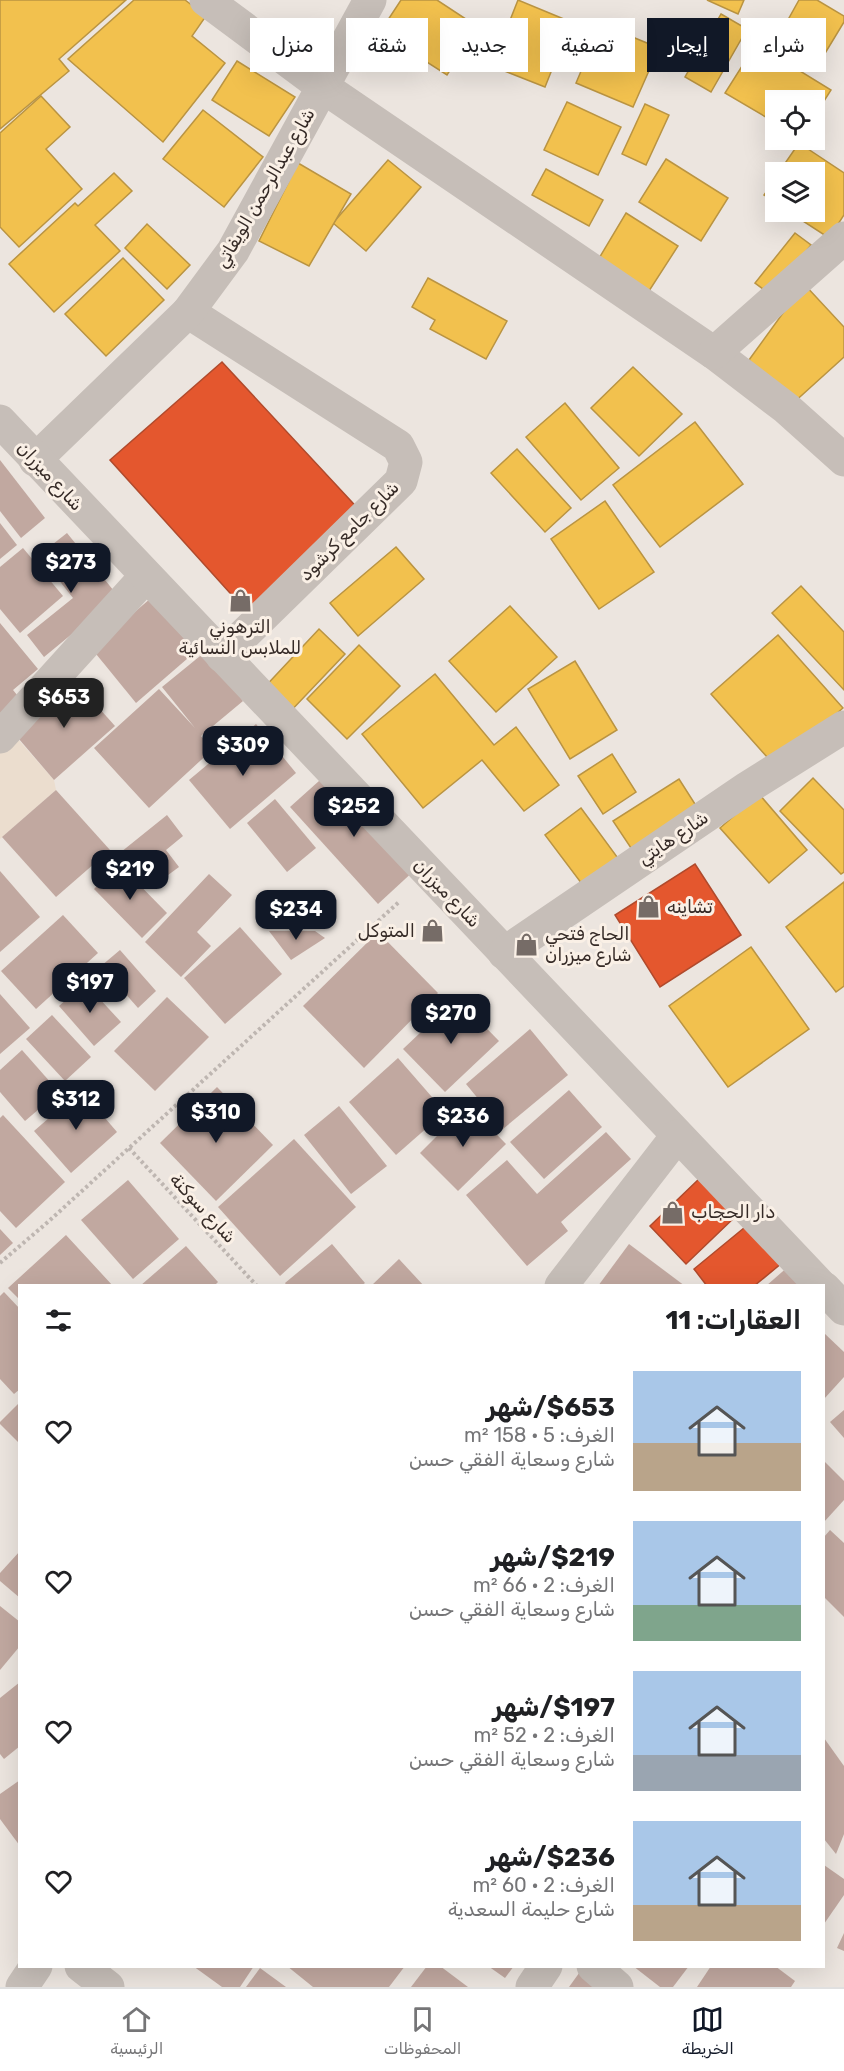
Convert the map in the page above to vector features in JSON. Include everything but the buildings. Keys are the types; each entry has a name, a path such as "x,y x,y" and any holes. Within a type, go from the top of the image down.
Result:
{"street":[{"path":"206,0 322,87 714,353 786,408 844,460"},
{"name":"شارع عبدالرحمن الويفاتي","path":"35,460 188,312 233,251 370,0"},
{"path":"714,353 844,238"},
{"name":"شارع جامع كرشود","path":"188,312 398,446 406,462 401,481 222,656"},
{"name":"شارع ميزران","path":"0,422 819,1284"},
{"path":"0,737 146,576"},
{"name":"شارع هايتي","path":"504,953 747,788 844,727"},
{"path":"563,1284 677,1136"},
{"name":"شارع ميزران","path":"825,1290 844,1309"},
{"path":"22,1987 35,1968"},
{"path":"84,1968 108,1987"},
{"path":"532,1987 545,1968"},
{"path":"595,1968 617,1987"}],"path":[{"path":"0,1263 429,875"},
{"name":"شارع سوكنة","path":"129,1148 255,1284"}],"shaded area":[{"path":"0,719 54,780 56,790 0,839"}],"place":[{"name":"الترهوني للملابس النسائية","path":"240,601"},
{"name":"تشاينه","path":"649,907"},
{"name":"المتوكل","path":"433,931"},
{"name":"الحاج فتحي شارع ميزران","path":"527,944"},
{"name":"دار الحجاب","path":"673,1212"}]}
